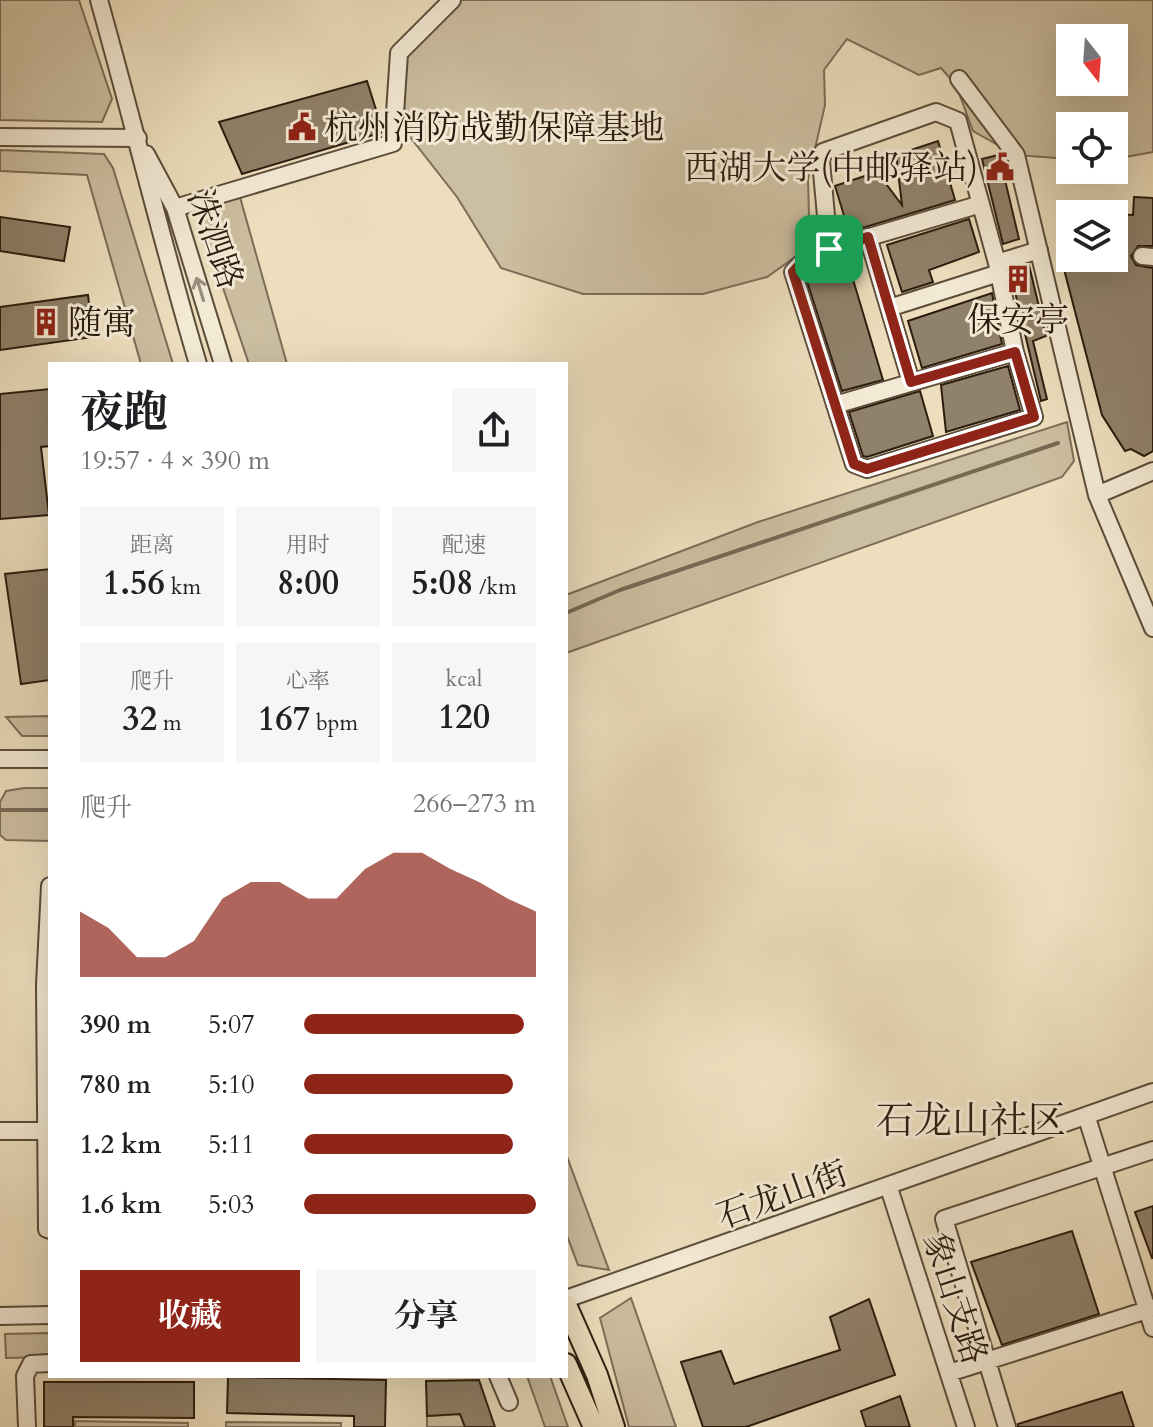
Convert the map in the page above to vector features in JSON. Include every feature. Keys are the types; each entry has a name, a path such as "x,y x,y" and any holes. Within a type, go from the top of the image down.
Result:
{"main road":[{"path":"568,1310 597,1375 614,1427"},
{"path":"568,1368 594,1427"}],"street":[{"name":"洙泗路","path":"99,0 138,138 153,215 197,362"},
{"path":"175,208 393,143 399,53 452,0"},
{"path":"959,79 1016,155 1097,495 1153,628"},
{"path":"829,249 821,161 823,152 936,112 958,121 981,204 998,268 1015,352 1034,417 867,469 854,464 793,272 805,259 829,249 981,204"},
{"path":"0,137 138,138"},
{"name":"洙泗路","path":"138,138 175,208 222,362"},
{"path":"868,237 911,382"},
{"path":"889,308 1039,250"},
{"path":"835,405 1015,352"},
{"path":"1097,495 1153,471"},
{"path":"0,759 48,759"},
{"path":"48,968 44,1131 48,1229"},
{"name":"石龙山街","path":"568,1298 889,1188 1153,1092"},
{"path":"1087,1118 1150,1309 1153,1328"},
{"path":"0,1131 44,1131"},
{"path":"1007,1427 944,1219 1153,1150"},
{"name":"象山支路","path":"889,1188 966,1427"},
{"path":"949,1373 1150,1309"},
{"path":"0,1316 48,1315"},
{"path":"27,1427 25,1376 31,1364 48,1363"},
{"path":"499,1378 509,1402"}],"shaded area":[{"path":"0,0 79,0 112,99 102,122 0,120"},
{"path":"440,0 1153,0 1153,152 1128,156 1128,112 1056,112 1056,158 1016,155 973,131 956,85 941,68 919,75 847,39 824,70 825,105 808,179 809,217 816,242 767,277 703,294 583,294 501,268 457,197 407,133 399,53"},
{"path":"0,150 104,154 113,168 172,362 140,362 87,175 0,171"},
{"path":"238,190 286,362 248,362 194,203"},
{"path":"1067,422 1074,461 1062,477 568,652 568,594 758,522"},
{"path":"48,716 48,736 22,736 6,717"},
{"path":"48,788 48,841 6,840 0,835 0,802 6,791"},
{"path":"568,1159 609,1270 578,1265 568,1238"},
{"path":"631,1298 676,1427 629,1427 600,1318"},
{"path":"48,1333 48,1357 6,1358 5,1334"},
{"path":"528,1378 551,1378 568,1427 545,1427"},
{"path":"460,1414 465,1427 427,1427 427,1416"},
{"path":"75,1421 188,1423 188,1427 75,1427"},
{"path":"226,1422 341,1423 341,1427 226,1427"}],"building":[{"name":"杭州消防战勤保障基地","path":"367,81 383,132 242,174 219,122"},
{"path":"938,141 955,200 849,232 835,186 877,172 902,205 896,155"},
{"path":"1002,154 1010,178 1005,180 1019,239 1003,244 982,159"},
{"path":"1134,197 1153,198 1153,246 1138,246 1131,256 1136,265 1153,268 1153,451 1144,456 1131,449 1125,451 1102,415 1065,272 1128,272 1128,215 1133,215"},
{"path":"0,217 70,227 64,261 0,251"},
{"path":"969,219 979,252 929,270 933,282 902,292 887,245"},
{"path":"846,256 883,380 842,391 805,275 811,268"},
{"path":"1029,265 1046,336 1033,341 1047,399 1041,401 1010,271"},
{"path":"992,293 1002,344 922,368 908,321"},
{"name":"随寓","path":"88,295 93,337 0,350 0,307"},
{"path":"1008,366 1020,410 946,432 941,385"},
{"path":"48,389 48,446 41,447 48,515 0,519 0,394"},
{"path":"920,391 933,436 863,456 849,412"},
{"path":"48,569 48,680 21,684 5,574"},
{"path":"1153,1206 1153,1258 1152,1258 1135,1212"},
{"path":"1072,1231 1099,1314 1002,1345 971,1262"},
{"path":"869,1299 895,1375 746,1427 703,1427 681,1362 721,1351 734,1384 840,1350 830,1317"},
{"path":"228,1378 386,1380 385,1427 354,1427 354,1416 227,1413"},
{"path":"479,1380 495,1427 465,1427 460,1414 427,1416 426,1381"},
{"path":"44,1382 194,1382 194,1418 73,1417 73,1427 44,1427"},
{"path":"1122,1392 1134,1427 1018,1427 1018,1424"},
{"path":"900,1396 910,1427 866,1427 861,1411"}],"waterway":[{"path":"568,612 620,590 1058,443"},
{"path":"0,810 48,810"}],"place":[{"name":"杭州消防战勤保障基地","path":"302,127"},
{"name":"西湖大学(中邮驿站)","path":"1000,167"},
{"name":"保安亭","path":"1018,279"},
{"name":"随寓","path":"46,322"}],"district":[{"name":"石龙山社区","path":"971,1120"}],"route":[{"path":"868,237 911,382 1015,352 1034,417 867,469 854,464 793,272 805,259 829,249 868,237"}]}
